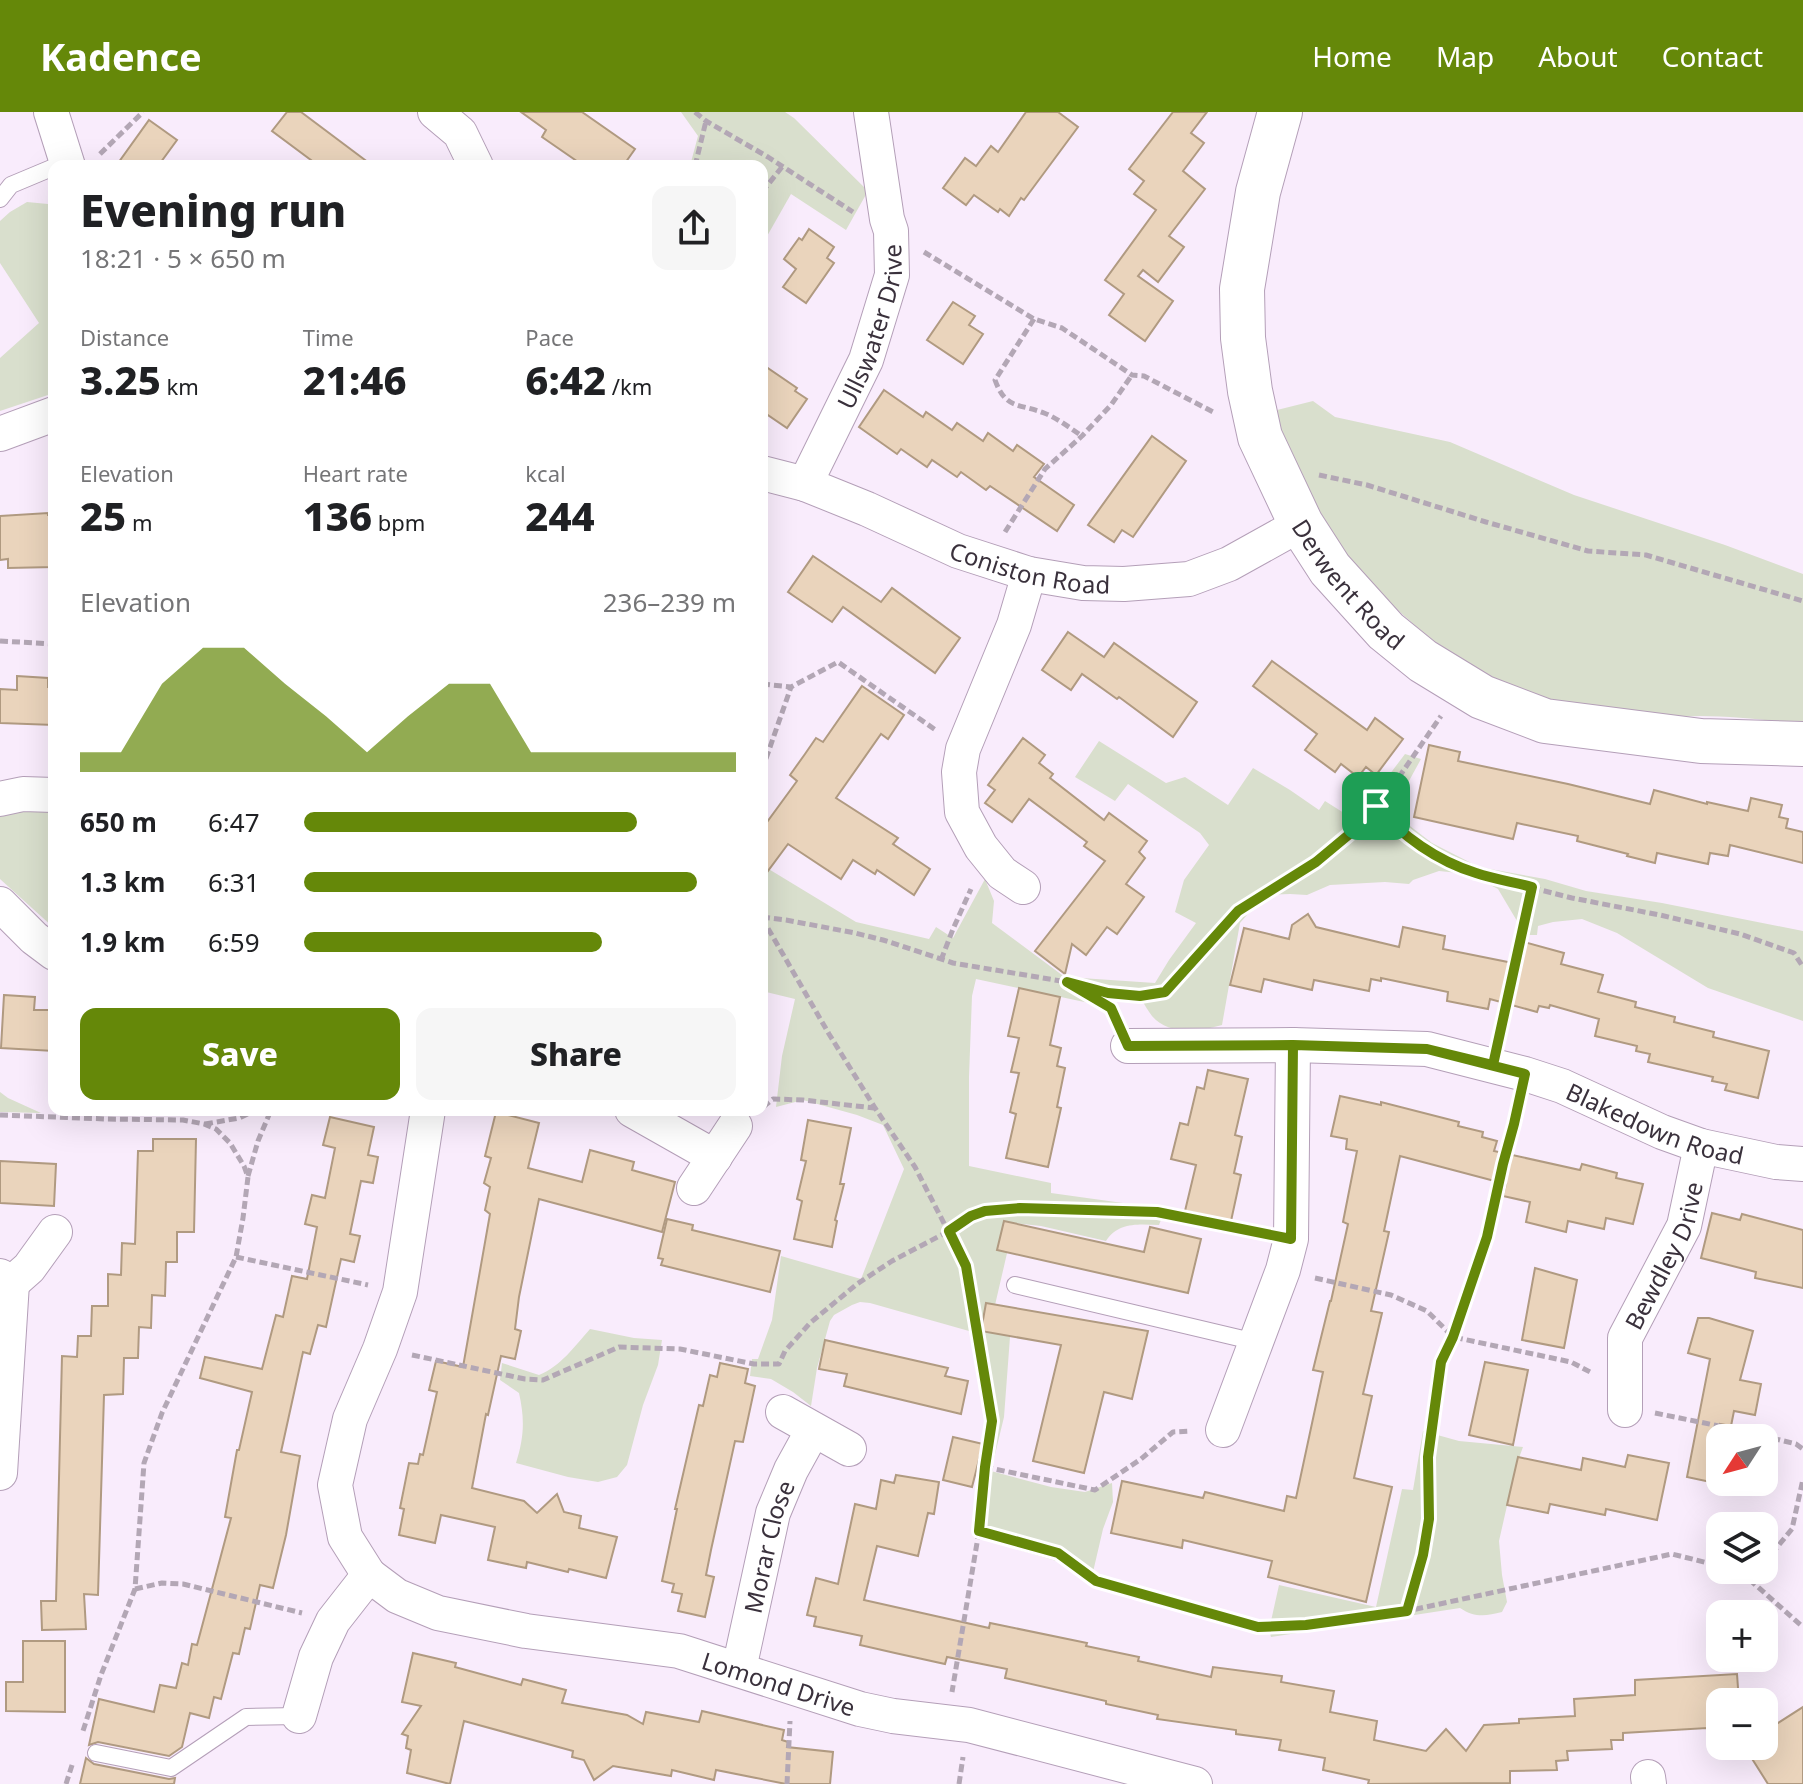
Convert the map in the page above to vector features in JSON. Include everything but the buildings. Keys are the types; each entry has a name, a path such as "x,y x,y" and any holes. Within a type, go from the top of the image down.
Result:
{"street":[{"path":"51,112 65,160"},
{"path":"435,112 460,133 473,160"},
{"name":"Ullswater Drive","path":"805,484 866,360 892,275 891,231 871,112"},
{"name":"Derwent Road","path":"1280,112 1258,192 1242,289 1243,338 1250,391 1267,453 1301,524 1330,569 1386,631 1423,661 1482,697 1545,721 1701,741 1803,744"},
{"path":"0,434 48,416"},
{"name":"Coniston Road","path":"768,475 805,484 958,551 1029,574 1083,583 1124,584 1189,579 1229,564 1301,524"},
{"path":"1023,887 1002,873 981,847 962,812 959,772 963,749 1014,625 1029,574"},
{"path":"0,799 23,794 48,795"},
{"path":"0,904 48,948"},
{"path":"1223,1430 1287,1254 1293,1045"},
{"name":"Blakedown Road","path":"1128,1046 1293,1045 1427,1049 1562,1086 1662,1132 1701,1146 1776,1162 1803,1164"},
{"name":"Lomond Drive","path":"427,1116 400,1292 350,1419 335,1485 345,1537 369,1575 397,1596 438,1613 526,1631 679,1651 871,1711 969,1725 1155,1778 1195,1784"},
{"path":"643,1116 715,1157"},
{"path":"694,1188 749,1117"},
{"name":"Bewdley Drive","path":"1625,1410 1625,1338 1684,1226 1701,1146"},
{"path":"0,1473 6,1280 29,1268 55,1232"},
{"path":"783,1412 849,1449"},
{"name":"Morar Close","path":"739,1669 773,1513 791,1470 813,1430"},
{"path":"299,1716 316,1657 333,1621 369,1575"}],"lane":[{"path":"0,199 11,185 48,172"},
{"path":"1015,1285 1256,1342"},
{"path":"96,1753 171,1768 246,1717 299,1716"}],"path":[{"path":"74,160 143,112"},
{"path":"695,112 855,214"},
{"path":"696,160 706,121"},
{"path":"768,184 782,167"},
{"path":"919,249 1034,319 1062,328 1132,375 1144,376 1267,453 1303,471 1367,485 1588,551 1646,555 1803,601"},
{"path":"1034,319 995,380 1000,394 1016,406 1045,413 1082,436"},
{"path":"987,560 1045,469 1111,405 1132,375"},
{"path":"0,641 48,644"},
{"path":"768,685 791,687 838,662 963,749"},
{"path":"768,918 855,933 953,963 1067,982 1108,993 1140,996 1165,992 1238,911 1316,862 1358,827 1390,790 1460,684"},
{"path":"768,753 791,687"},
{"path":"1376,806 1424,849 1474,873 1572,898 1740,934 1794,953 1803,967"},
{"path":"1493,1065 1532,887"},
{"path":"768,928 829,1034 915,1167 966,1266 992,1421 979,1531 947,1721"},
{"path":"1067,982 1111,1008 1128,1046"},
{"path":"1407,1611 1423,1555 1429,1519 1428,1457 1441,1362 1453,1337 1487,1237 1525,1074"},
{"path":"768,1103 773,1099 803,1100 875,1108"},
{"path":"0,1115 183,1120 204,1124 216,1129 230,1143 248,1177"},
{"path":"204,1124 243,1116"},
{"path":"78,1744 135,1589 144,1463 162,1413 236,1257 248,1177 268,1116"},
{"path":"380,1349 543,1380 619,1347 680,1349 754,1364 779,1364 785,1351 810,1323 857,1284 971,1216 985,1211 1020,1208 1157,1212 1287,1254 1391,1295 1427,1311 1453,1337 1571,1362 1603,1378 1625,1410 1728,1428 1796,1444 1803,1449"},
{"path":"236,1257 400,1292"},
{"path":"985,1467 1095,1490 1141,1459 1173,1432 1223,1430"},
{"path":"1778,1546 1792,1529 1803,1479"},
{"path":"979,1531 1058,1553 1096,1581 1258,1627 1306,1625 1407,1611 1672,1554 1706,1562"},
{"path":"135,1589 162,1583 183,1584 333,1621"},
{"path":"1755,1584 1803,1627"},
{"path":"787,1784 791,1685"},
{"path":"66,1784 74,1758"}],"green space":[{"path":"681,112 785,112 868,191 846,230 791,194 768,234 768,160 692,160 698,136"},
{"path":"27,202 48,204 48,395 0,411 0,358 39,323 0,263 0,221"},
{"path":"1313,401 1335,417 1450,442 1574,495 1803,574 1803,723 1713,716 1626,718 1541,696 1507,684 1469,665 1420,630 1373,586 1320,517 1273,411"},
{"path":"1099,741 1166,783 1185,777 1228,805 1253,768 1319,810 1325,801 1355,820 1405,754 1421,759 1398,801 1401,815 1432,843 1479,867 1545,879 1586,891 1803,931 1803,1021 1708,988 1617,933 1582,919 1538,926 1537,935 1518,935 1517,921 1498,889 1469,874 1439,871 1409,884 1330,885 1307,895 1264,895 1240,923 1222,1025 1195,1030 1176,1029 1167,1027 1152,1016 1141,999 1116,996 1108,1007 976,979 972,996 969,1166 1051,1183 1051,1193 1166,1207 1159,1225 1123,1227 1106,1241 1014,1223 989,1331 1010,1337 1004,1417 991,1471 1051,1487 1085,1492 1112,1483 1113,1502 1093,1572 976,1537 986,1461 987,1396 978,1346 969,1331 860,1302 834,1315 830,1321 817,1368 811,1406 771,1379 750,1376 752,1359 758,1359 772,1320 781,1256 861,1279 904,1169 883,1125 803,1100 776,1107 782,1056 795,999 768,992 768,869 856,922 929,939 936,927 953,938 985,879 994,901 992,923 1062,975 1155,983 1196,923 1175,912 1184,880 1209,845 1200,833 1128,784 1115,801 1075,777"},
{"path":"8,811 48,812 48,923 0,879 0,816"},
{"path":"0,1092 8,1098 41,1113 0,1112"},
{"path":"590,1329 662,1340 658,1365 643,1405 627,1465 617,1477 598,1482 516,1463 523,1428 521,1403 519,1393 500,1380 502,1363 539,1375 547,1371 567,1355"},
{"path":"1423,1431 1459,1441 1523,1447 1499,1541 1507,1602 1502,1612 1481,1615 1460,1608 1271,1637 1269,1630 1279,1585 1376,1607 1402,1489 1413,1490"}],"route":[{"path":"1376,806 1358,827 1316,862 1238,911 1165,992 1140,996 1108,993 1067,982 1111,1008 1128,1046 1293,1045 1360,1047 1427,1049 1525,1074 1487,1237 1453,1337 1441,1362 1428,1457 1429,1519 1423,1555 1407,1611 1306,1625 1258,1627 1096,1581 1058,1553 979,1531 992,1421 966,1266 949,1231 971,1216 985,1211 1020,1208 1157,1212 1291,1239 1293,1045 1360,1047 1427,1049 1493,1065 1532,887 1474,873 1450,863 1424,849 1376,806"}]}
